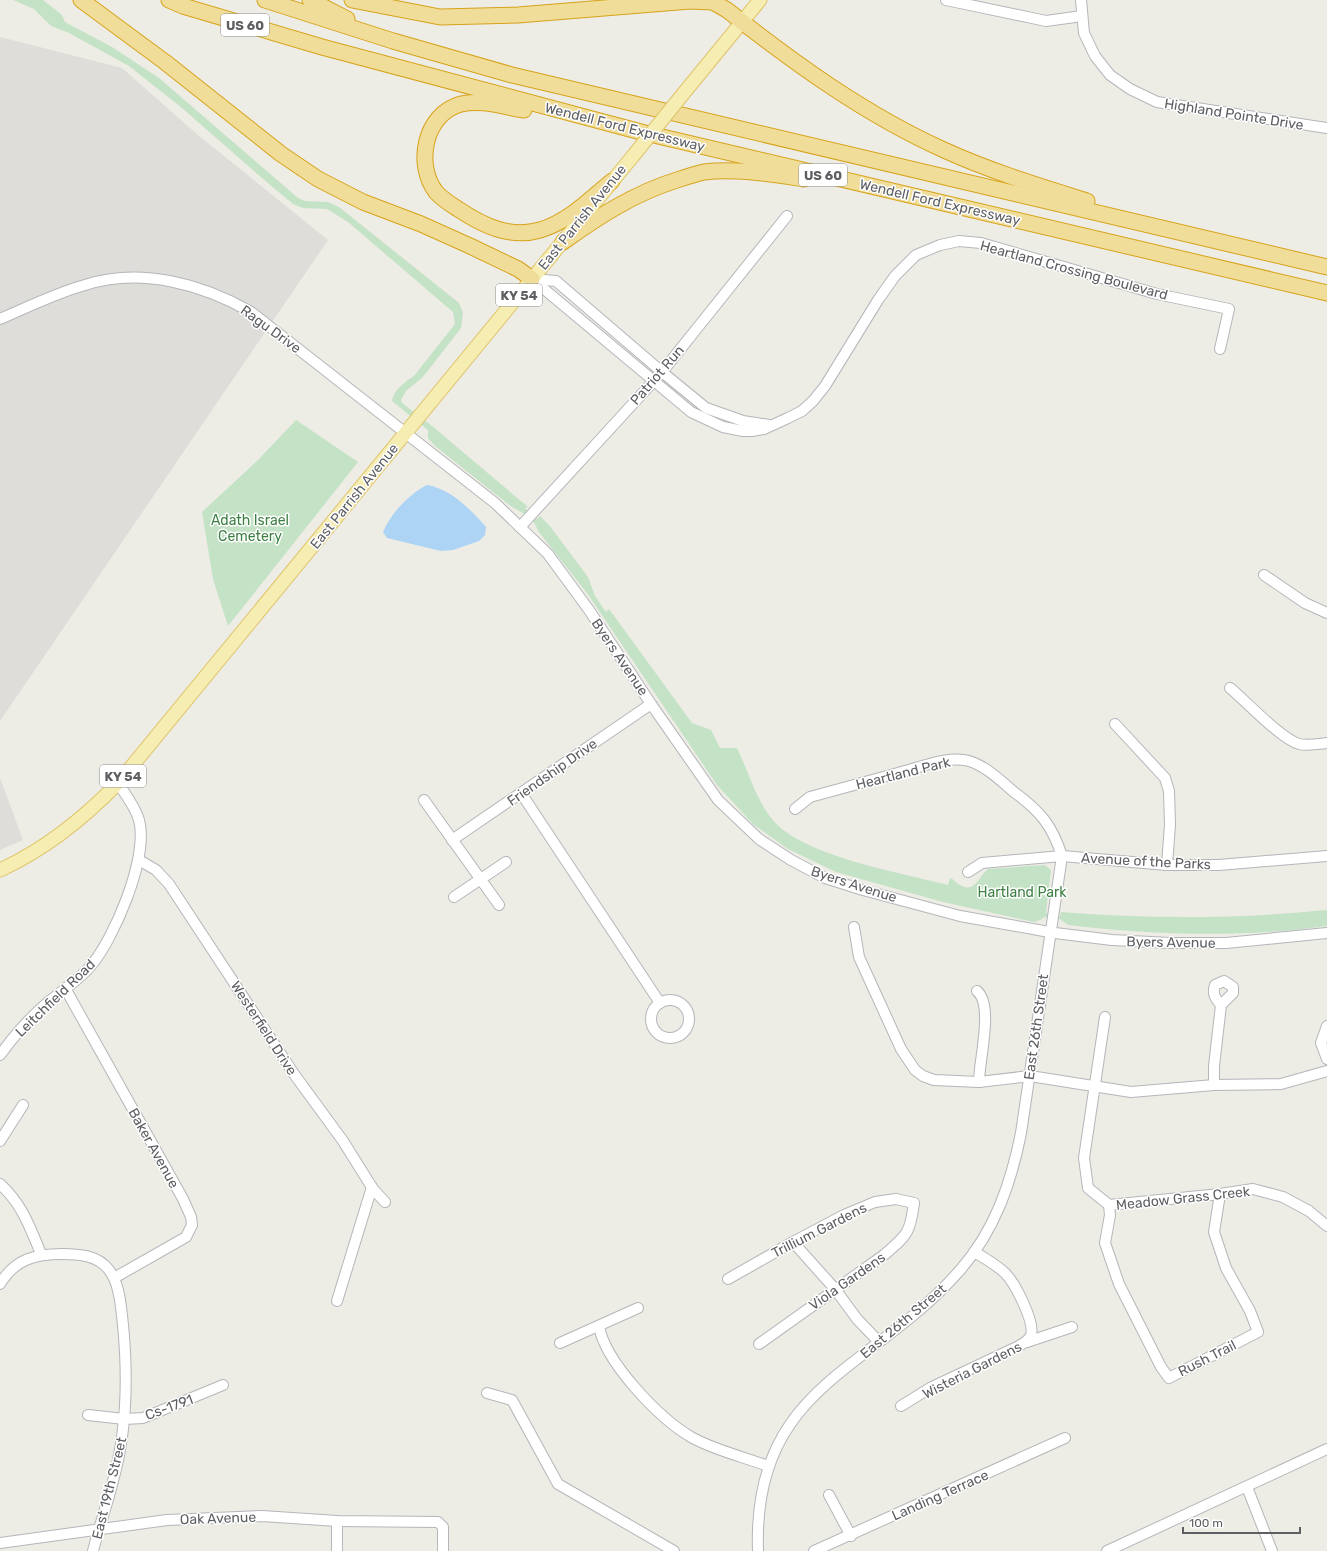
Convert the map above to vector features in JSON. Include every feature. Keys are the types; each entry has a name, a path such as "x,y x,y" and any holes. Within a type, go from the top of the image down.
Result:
{"highway":[{"path":"81,0 165,62 281,154 318,179 363,202 421,224 470,246 518,269 532,279"},
{"name":"Wendell Ford Expressway","path":"169,0 183,6 322,47 641,132 1327,293"},
{"name":"US 60","path":"264,0 393,41"},
{"path":"310,0 393,41"},
{"path":"352,0 440,17 518,15 680,1 713,2 727,10 852,99 895,125 938,147 1021,180 1204,238"},
{"name":"Wendell Ford Expressway","path":"393,41 512,74 1327,267"},
{"path":"612,181 567,218 554,225 539,230 513,233 482,223 444,200 436,192 428,178 425,163 428,137 435,124 450,109 461,104 476,103 641,132"},
{"path":"563,242 589,222 632,197 652,187 703,172 732,171 766,174 944,203"}],"main road":[{"name":"KY 54","path":"742,22 760,0"},
{"name":"East Parrish Avenue","path":"0,870 28,856 63,834 95,806 118,783 742,22"}],"street":[{"path":"946,0 1046,21 1082,16"},
{"name":"Highland Pointe Drive","path":"1081,0 1084,33 1095,56 1110,75 1130,89 1157,102 1327,128"},
{"name":"Patriot Run","path":"520,527 662,372 787,216"},
{"name":"Heartland Crossing Boulevard","path":"532,279 653,382 691,412 723,427 743,431 752,431 771,425 802,411 813,401 825,386 878,300 895,276 916,255 940,245 959,241 981,243 1157,294 1228,309 1220,349"},
{"name":"Ragu Drive","path":"0,319 48,298 102,280 141,278 170,281 199,288 223,297 252,312 406,433"},
{"path":"532,279 556,281 706,408 742,421 771,425"},
{"name":"Byers Avenue","path":"406,433 495,504 548,554 589,610 651,704 718,800 759,839 791,860 825,878 863,890 960,916 1050,932 1112,940 1170,943 1226,943 1327,933"},
{"path":"1264,575 1305,603 1327,613"},
{"path":"1230,688 1283,734 1298,743 1310,745 1327,743"},
{"name":"Friendship Drive","path":"452,840 651,704"},
{"path":"1115,724 1165,778 1169,791 1170,825 1168,865"},
{"name":"Heartland Park","path":"795,809 810,797 930,765 959,760 980,766 1030,804 1043,817 1054,833 1062,856 1050,932"},
{"name":"Leitchfield Road","path":"0,1054 23,1027 87,969 110,938 116,926 139,860 141,838 139,820 132,805 118,783"},
{"path":"521,793 660,1003"},
{"path":"424,800 499,905"},
{"name":"Avenue of the Parks","path":"968,872 982,863 1062,856 1168,865 1219,865 1327,856"},
{"name":"Westerfield Drive","path":"139,860 156,870 169,884 294,1074 343,1141 372,1187 385,1202"},
{"path":"454,897 506,862"},
{"path":"854,927 859,957 901,1049 915,1070 923,1076 934,1080 979,1082 1030,1076 1131,1092 1214,1085 1281,1084 1327,1071"},
{"name":"East 26th Street","path":"758,1551 757,1523 759,1504 768,1466 784,1433 807,1402 834,1376 934,1298 961,1269 974,1252 1000,1207 1013,1171 1030,1076 1050,932"},
{"name":"Baker Avenue","path":"65,988 179,1192 191,1217 190,1231 180,1242 114,1278"},
{"path":"976,990 981,994 985,1010 979,1082"},
{"path":"1214,1085 1214,1066 1221,1005"},
{"name":"Meadow Grass Creek","path":"1104,1017 1084,1158 1088,1188 1109,1205 1220,1194 1253,1189 1283,1197 1309,1211 1327,1226"},
{"path":"1327,1026 1321,1043 1327,1058"},
{"path":"0,1141 23,1106"},
{"path":"0,1184 17,1202 27,1219 41,1254 28,1258 12,1269 0,1284"},
{"path":"337,1301 372,1187"},
{"name":"Rush Trail","path":"1109,1205 1110,1215 1105,1243 1119,1284 1161,1367 1170,1378 1258,1332 1250,1311 1226,1268 1214,1232 1220,1194"},
{"name":"Trillium Gardens","path":"728,1279 844,1215 875,1202 896,1199 914,1203"},
{"name":"Viola Gardens","path":"759,1344 884,1255 900,1241 911,1226 914,1203"},
{"path":"793,1242 835,1289 857,1319 879,1342"},
{"name":"Wisteria Gardens","path":"901,1406 930,1388 1027,1342 1031,1335 1032,1329 1015,1285 1006,1274 974,1252"},
{"name":"East 19th Street","path":"41,1254 73,1254 91,1257 104,1265 114,1278 121,1307 125,1342 126,1379 124,1419 114,1481 98,1529 93,1551"},
{"path":"560,1343 638,1308"},
{"path":"599,1326 601,1335 626,1377 652,1405 671,1422 691,1436 711,1446 768,1466"},
{"path":"1027,1342 1072,1327"},
{"name":"Cs-1791","path":"88,1415 124,1419 143,1418 223,1385"},
{"path":"487,1393 512,1400 558,1484 662,1548 674,1551"},
{"name":"Landing Terrace","path":"814,1551 851,1536 1065,1438"},
{"path":"1107,1551 1327,1449"},
{"path":"1247,1487 1272,1551"},
{"path":"829,1495 851,1536"},
{"name":"Oak Avenue","path":"1,1545 98,1529 167,1520 262,1516 337,1522 438,1522 443,1527 443,1551"},
{"path":"337,1522 337,1551"}],"shaded area":[{"path":"0,37 122,68 198,135 328,240 0,721"},
{"path":"0,778 23,840 0,850"}],"green space":[{"name":"Hartland Park","path":"13,0 43,0 62,15 65,22 112,47 159,78 298,198 305,201 328,202 339,207 459,303 463,313 461,328 423,377 406,391 401,400 402,403 432,426 528,507 525,508 537,519 540,516 549,525 588,577 595,596 606,612 609,609 692,723 711,730 720,748 737,748 761,803 772,819 786,832 805,843 828,853 880,869 948,885 950,878 965,887 973,886 988,869 1045,865 1051,870 1046,913 1060,916 1061,912 1127,916 1194,917 1261,915 1327,910 1327,926 1294,930 1230,934 1198,934 1133,931 1068,925 1060,919 1045,917 1034,922 943,902 836,872 788,849 753,824 717,785 587,593 538,531 531,519 512,507 435,446 428,438 428,430 392,401 397,390 414,376 455,324 453,312 348,222 327,209 303,208 293,204 182,108 129,66 69,33 51,26 34,9"},
{"name":"Adath Israel Cemetery","path":"296,420 358,462 228,626 213,579 202,512 257,461"}],"water":[{"path":"427,485 444,491 467,507 486,527 485,535 479,541 453,550 441,551 387,538 383,532 395,511 413,494"}]}
